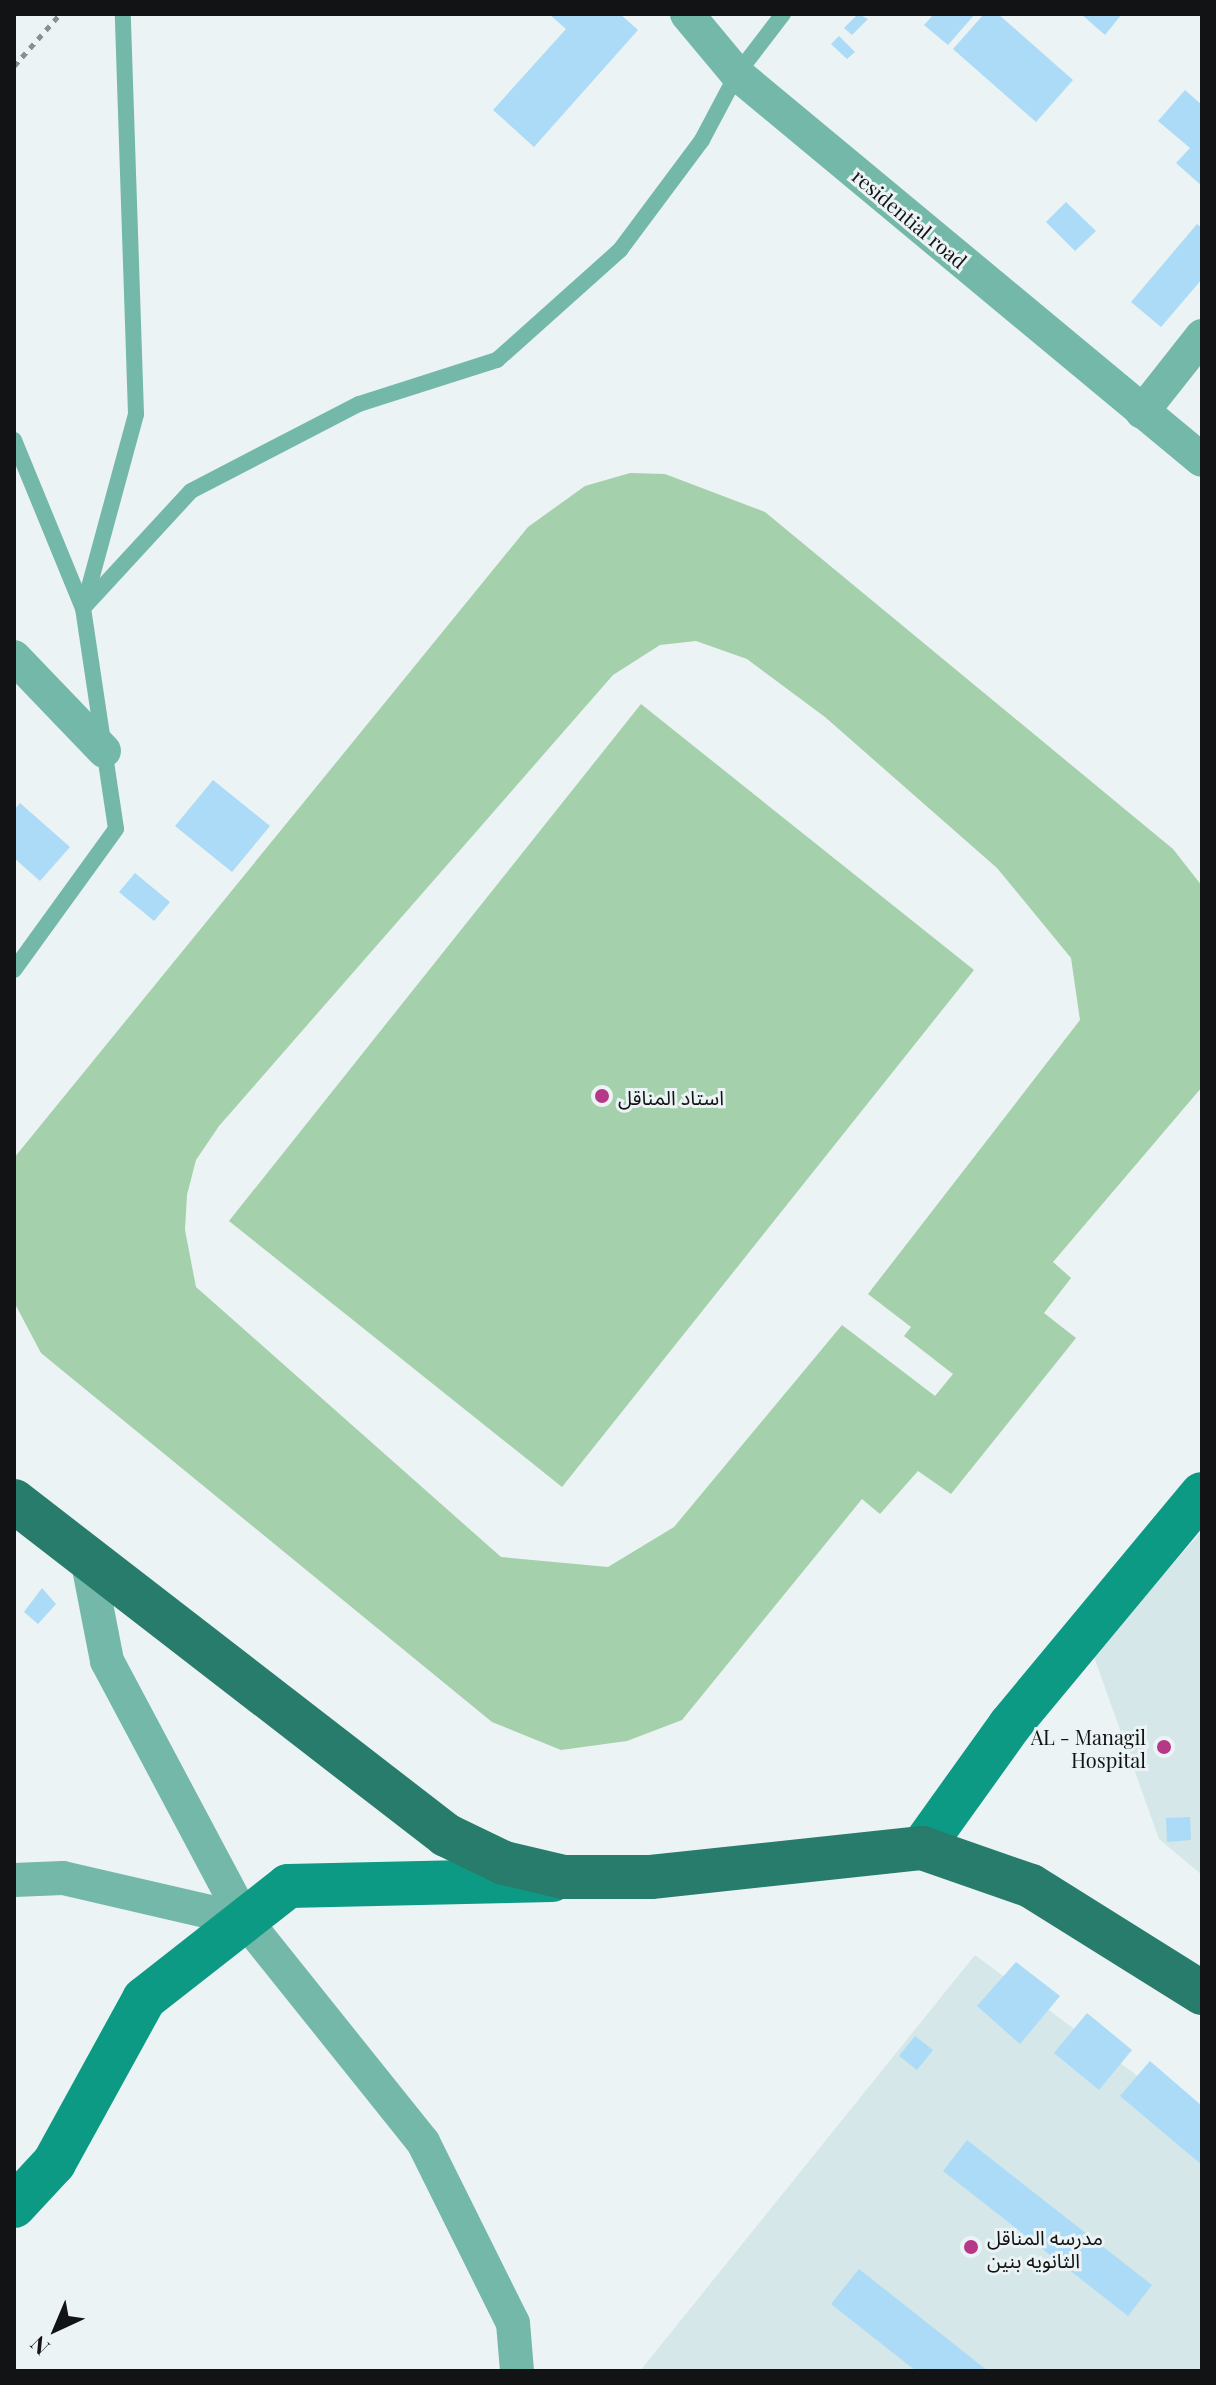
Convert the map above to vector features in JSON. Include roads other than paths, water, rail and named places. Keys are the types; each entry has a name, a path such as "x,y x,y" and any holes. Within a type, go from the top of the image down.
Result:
{"main road":[{"path":"14,1501 446,1835 504,1863 563,1877 651,1877 922,1848 1031,1886 1202,1993"}],"street":[{"name":"residential road","path":"687,14 737,74 1202,460"},
{"path":"1142,412 1202,336"},
{"path":"14,657 104,751"},
{"path":"922,1848 1010,1725 1202,1494"},
{"path":"87,1558 107,1661 245,1920 423,2142 513,2323 517,2371"},
{"path":"14,2206 54,2163 144,1999 288,1886 651,1877"},
{"path":"14,1880 63,1878 245,1920"}],"lane":[{"path":"83,608 136,414 123,14"},
{"path":"83,608 191,491 359,404 497,360 620,250 702,140 737,74 783,14"},
{"path":"14,440 83,608 116,829 14,970"}],"place":[{"name":"استاد المناقل","path":"602,1096"},
{"name":"AL - Managil Hospital","path":"1164,1747"},
{"name":"مدرسه المناقل الثانويه بنين","path":"971,2247"}]}
